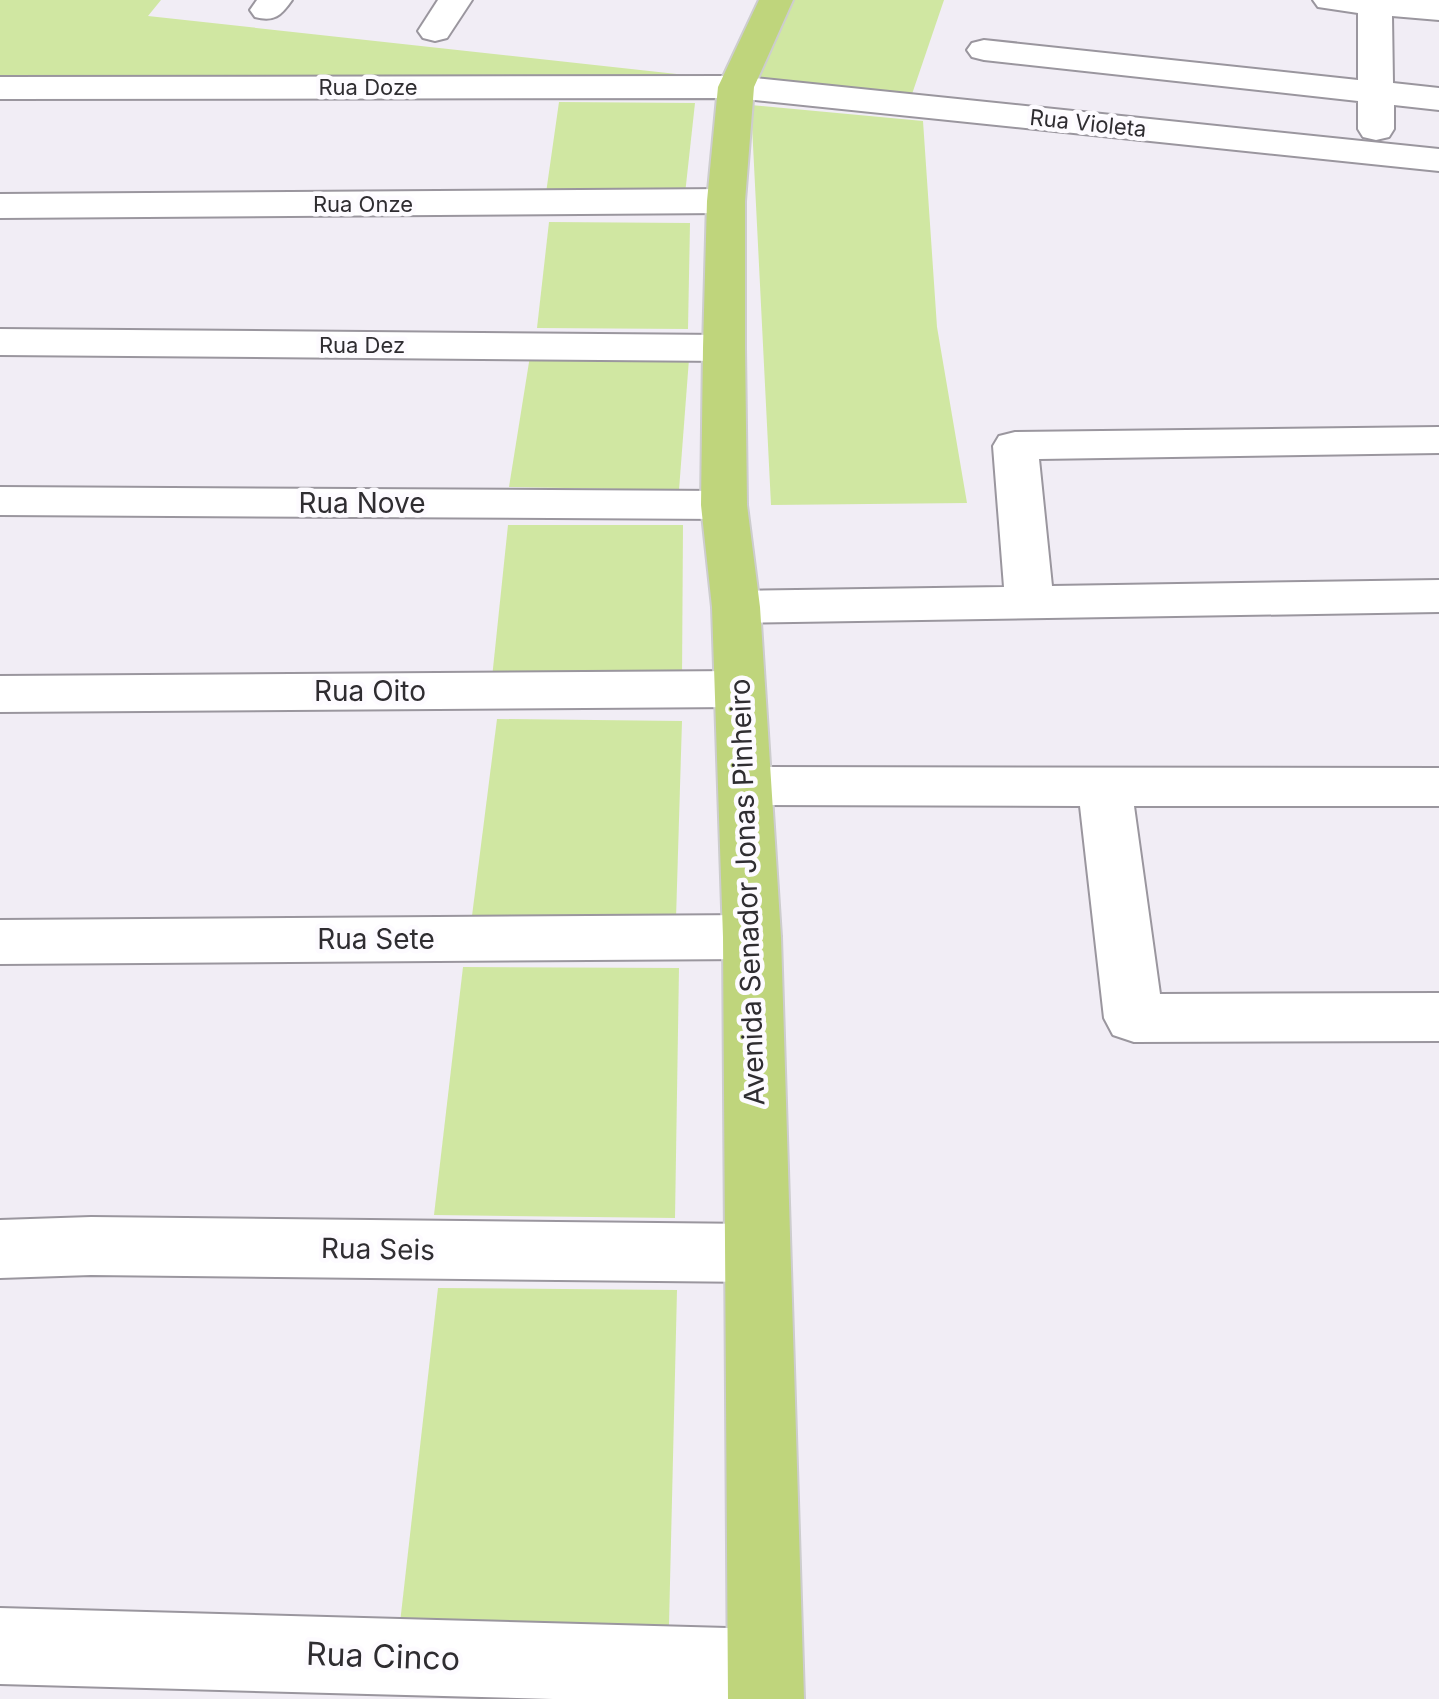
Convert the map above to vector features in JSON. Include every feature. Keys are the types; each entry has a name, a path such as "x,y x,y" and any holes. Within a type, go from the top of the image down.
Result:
{"main road":[{"name":"Avenida Senador Jonas Pinheiro","path":"766,1683 752,937 736,607 724,505 724,348 726,201 736,87 776,0"}],"street":[{"path":"435,31 455,0"},
{"path":"1330,0 1439,10"},
{"path":"1375,4 1375,152"},
{"path":"984,50 1439,99"},
{"name":"Rua Doze","path":"0,88 736,87"},
{"name":"Rua Violeta","path":"736,87 1439,160"},
{"name":"Rua Onze","path":"0,206 726,201"},
{"name":"Rua Dez","path":"0,342 724,348"},
{"path":"1028,600 1015,446 1439,440"},
{"name":"Rua Nove","path":"0,501 724,505"},
{"path":"736,607 1439,596"},
{"name":"Rua Oito","path":"0,694 740,689"},
{"path":"747,786 1439,787"},
{"path":"1105,788 1134,1018 1439,1017"},
{"name":"Rua Sete","path":"0,942 752,937"},
{"name":"Rua Seis","path":"0,1249 92,1246 757,1253"},
{"name":"Rua Cinco","path":"0,1646 766,1683"}],"green space":[{"path":"0,0 161,0 148,16 704,77 0,82"},
{"path":"794,0 944,0 911,97 757,83"},
{"path":"559,102 695,103 685,194 546,193"},
{"path":"751,105 923,121 937,327 967,503 771,505"},
{"path":"549,222 690,223 688,329 537,328"},
{"path":"530,356 689,359 679,490 509,487"},
{"path":"508,525 683,525 682,678 492,678"},
{"path":"497,719 682,721 676,919 472,916"},
{"path":"463,967 679,968 675,1218 434,1215"},
{"path":"438,1288 677,1290 669,1625 400,1623"}]}
